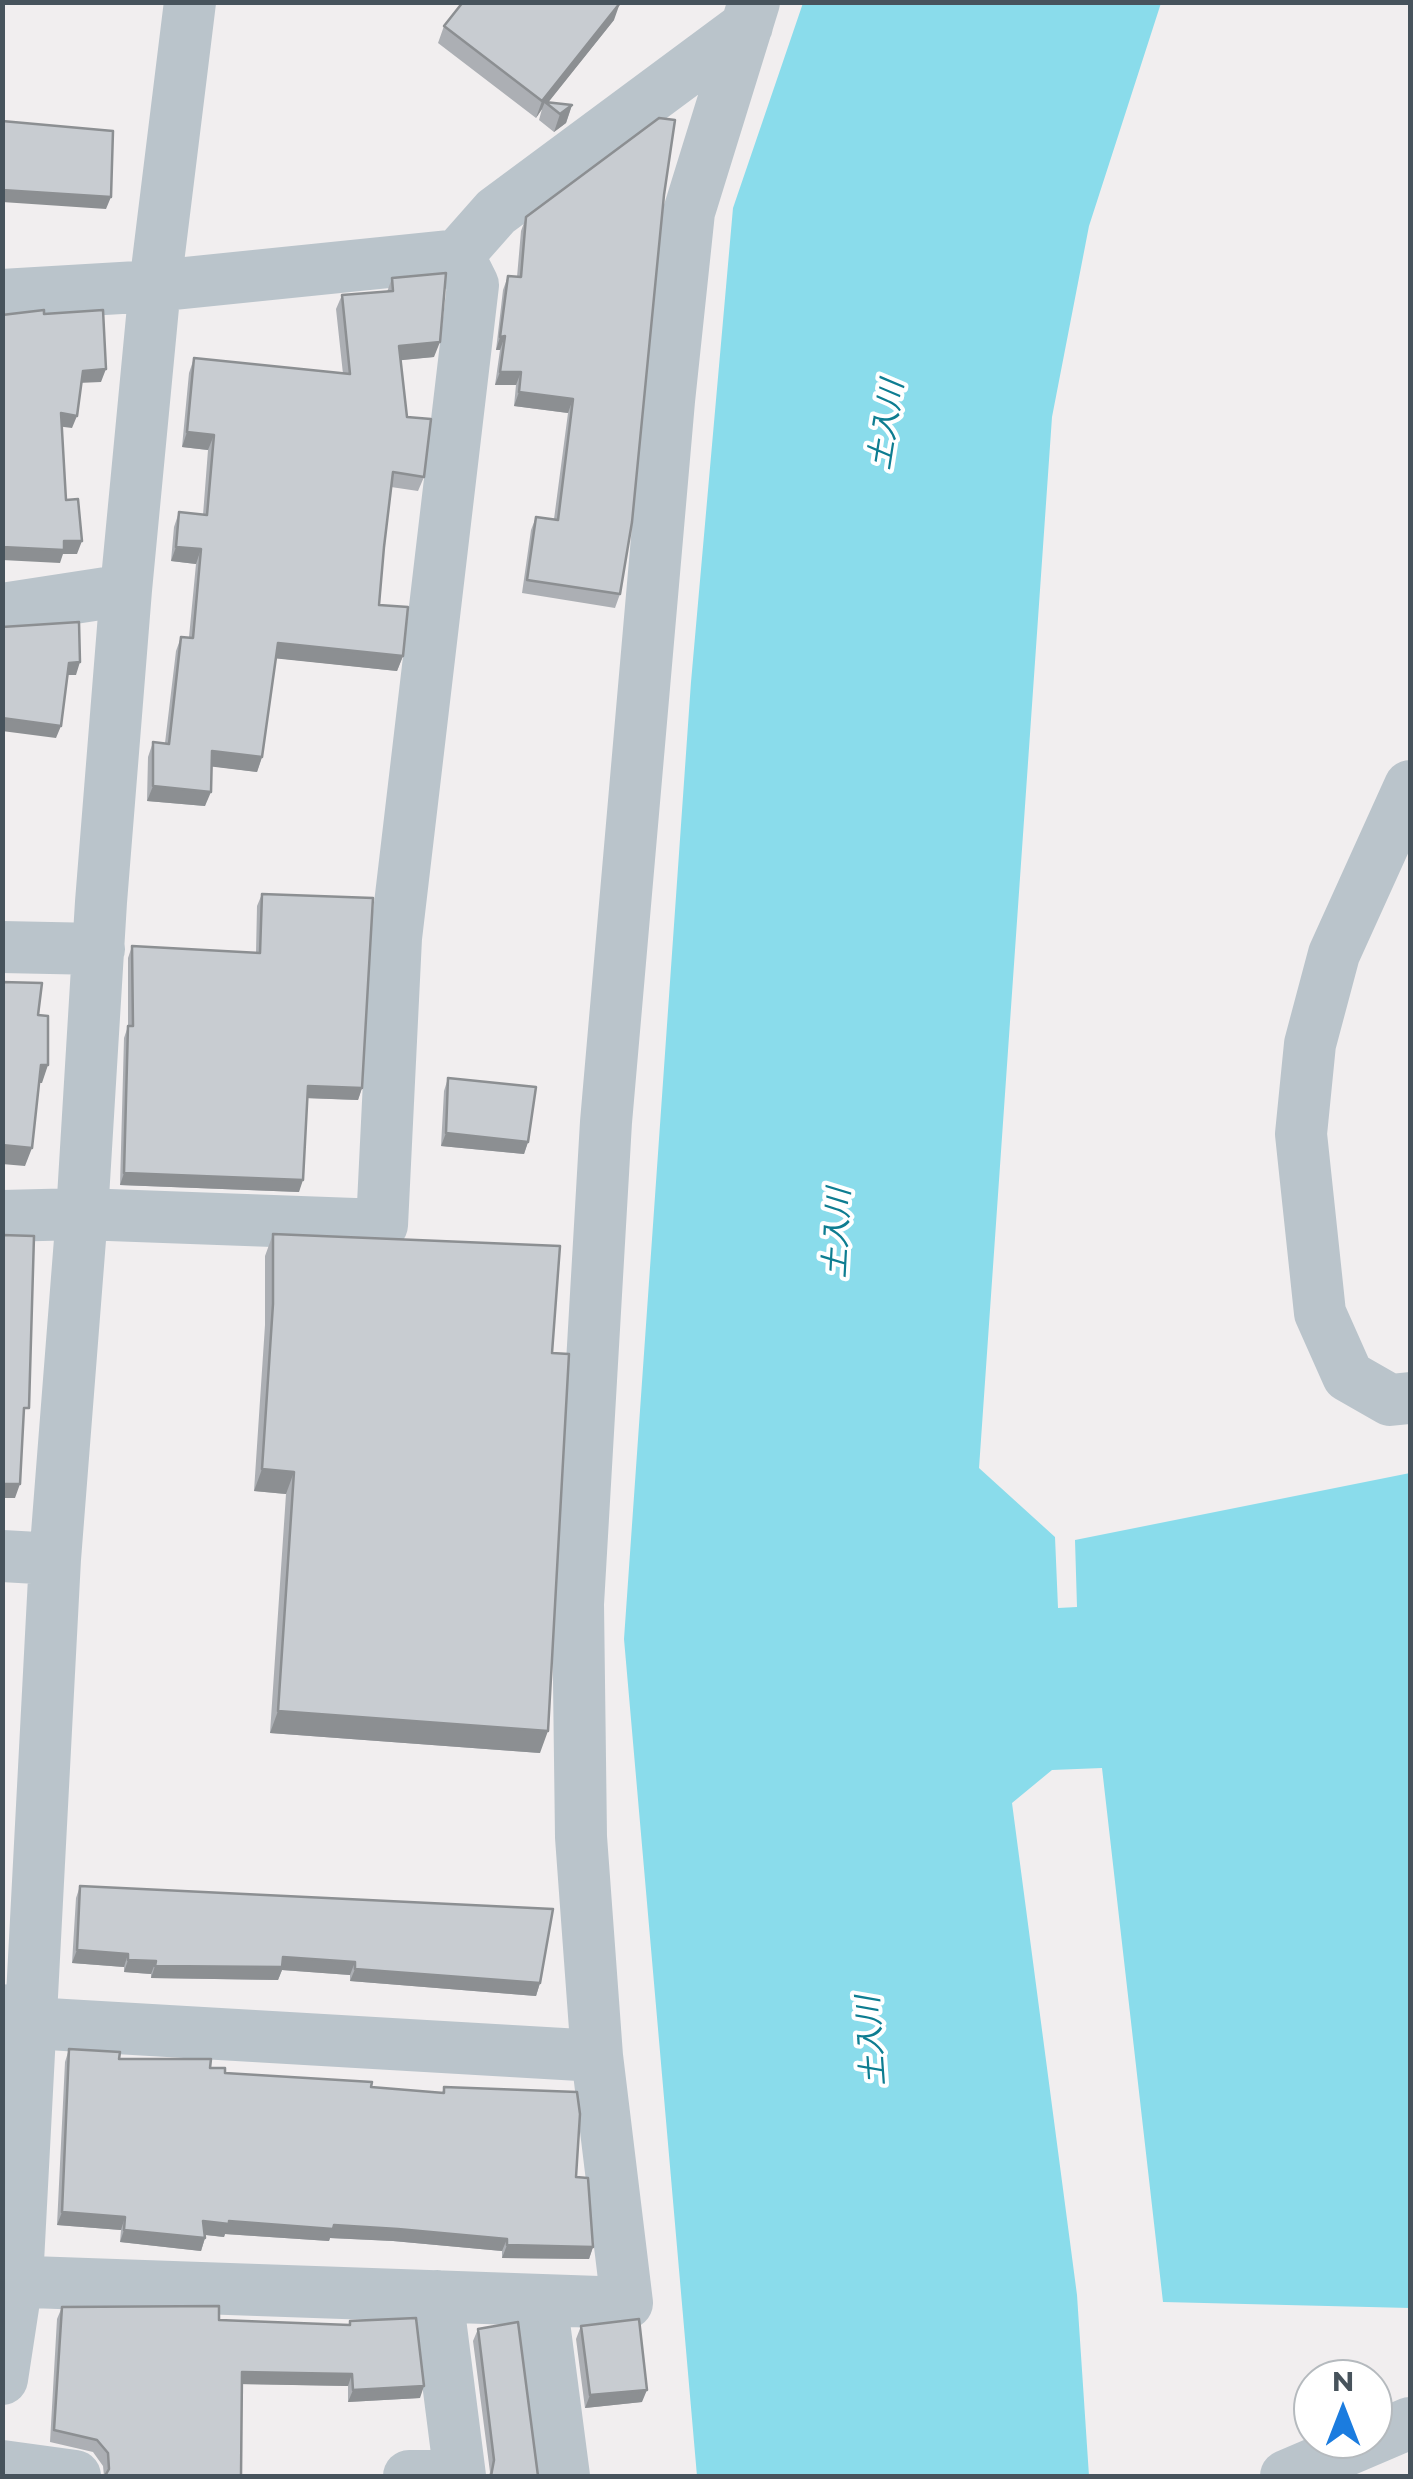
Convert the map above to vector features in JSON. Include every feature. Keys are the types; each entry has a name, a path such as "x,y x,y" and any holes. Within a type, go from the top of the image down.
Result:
{"street":[{"path":"2,2380 10,2281 16,2017 82,1214 126,590 156,286 190,2"},
{"path":"2,294 156,286 458,255 496,212 751,14"},
{"path":"10,2281 627,2303 597,2056 581,1837 578,1604 606,1122 689,212 751,14"},
{"path":"2,1216 82,1214 382,1225 396,938 473,284 458,255"},
{"path":"2,609 126,590"},
{"path":"1410,786 1334,954 1310,1044 1302,1134 1320,1313 1348,1376 1390,1400 1410,1398"},
{"path":"2,947 99,949"},
{"path":"2,1556 55,1559"},
{"path":"16,2017 597,2056"},
{"path":"410,2476 460,2476 437,2296"},
{"path":"541,2300 564,2476"},
{"path":"1300,2470 1410,2423"},
{"path":"2,2466 75,2476"}],"water":[{"name":"土入川","path":"803,3 1161,3 1089,226 1052,417 979,1468 1055,1537 1058,1608 1077,1607 1075,1540 1410,1473 1410,2308 1163,2302 1102,1768 1052,1770 1012,1803 1077,2295 1089,2476 697,2476 624,1639 691,682 733,208"}],"building":[{"path":"463,2 620,3 542,101 444,26"},
{"path":"545,102 572,105 560,114"},
{"path":"659,118 675,120 632,522 620,594 527,580 536,517 558,520 573,399 519,392 521,372 500,372 508,276 521,277 526,217"},
{"path":"2,121 113,131 111,197 2,190"},
{"path":"446,273 440,342 399,346 407,417 431,419 424,477 393,472 384,547 379,605 408,607 403,656 278,643 262,757 212,751 211,792 153,786 153,742 169,744 181,637 193,638 201,549 176,547 179,512 207,515 214,435 187,432 194,358 350,374 342,295 393,291 392,278"},
{"path":"44,310 44,314 103,310 106,369 83,371 77,416 61,413 66,500 78,499 82,541 64,541 64,550 2,547 2,315"},
{"path":"79,622 80,662 69,663 61,726 2,718 2,627"},
{"path":"262,894 373,898 362,1088 308,1086 303,1180 124,1173 128,1026 133,1026 132,946 260,953"},
{"path":"2,982 42,983 38,1015 48,1016 48,1065 41,1065 32,1148 2,1145"},
{"path":"448,1078 536,1087 528,1142 446,1133"},
{"path":"273,1234 560,1246 552,1353 569,1354 548,1731 278,1711 294,1472 262,1469 273,1304"},
{"path":"2,1235 34,1236 29,1408 24,1408 20,1484 2,1484"},
{"path":"80,1886 553,1909 540,1983 355,1969 355,1962 283,1957 282,1967 155,1966 156,1961 128,1960 128,1954 77,1950"},
{"path":"69,2049 120,2052 119,2059 211,2059 210,2068 225,2068 225,2073 372,2082 371,2087 444,2093 444,2087 577,2092 580,2114 576,2177 588,2178 593,2247 507,2245 507,2239 398,2229 334,2225 333,2229 229,2221 203,2221 205,2238 124,2230 125,2217 62,2212"},
{"path":"219,2306 219,2320 350,2325 350,2321 416,2318 424,2386 353,2390 352,2374 242,2372 241,2476 105,2476 109,2469 108,2453 97,2440 54,2430 62,2307"},
{"path":"639,2319 647,2390 590,2395 581,2326"},
{"path":"518,2322 538,2476 491,2476 494,2460 478,2329"}]}
